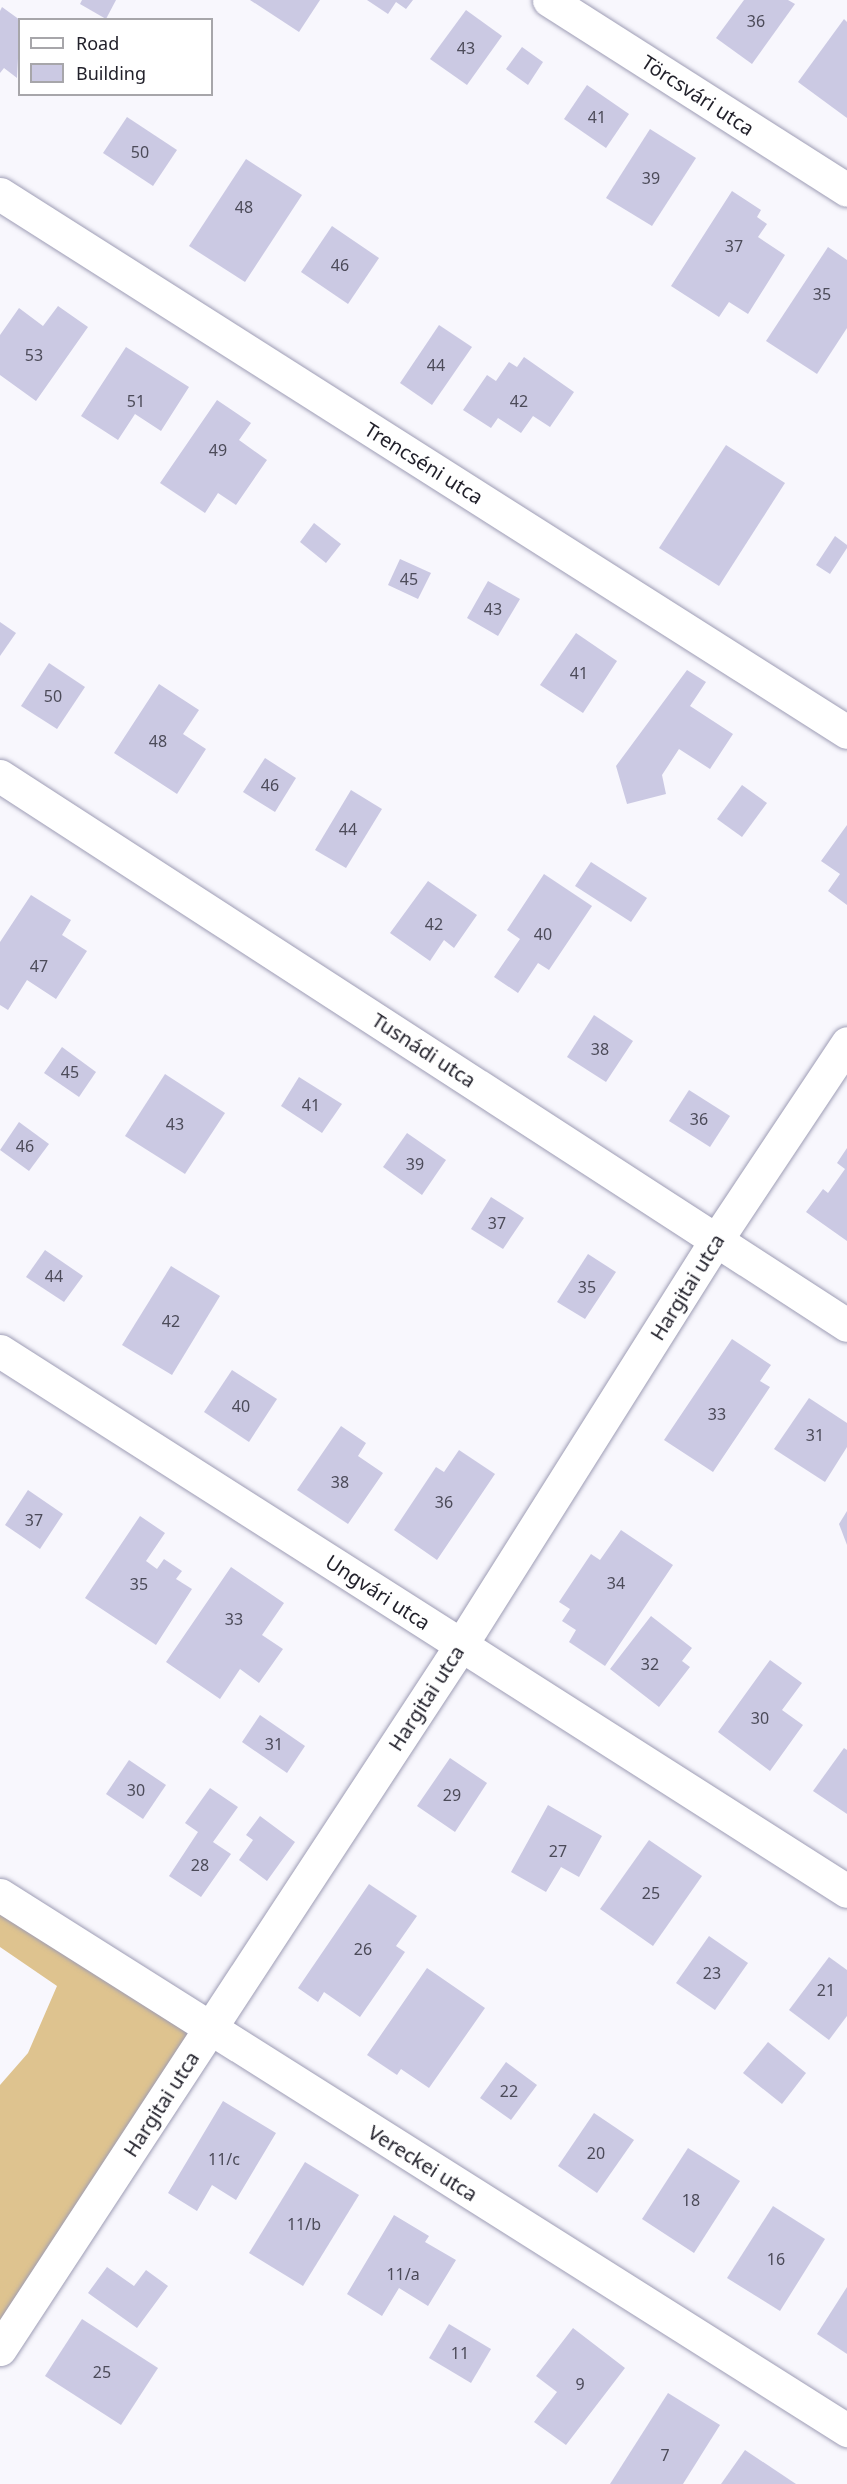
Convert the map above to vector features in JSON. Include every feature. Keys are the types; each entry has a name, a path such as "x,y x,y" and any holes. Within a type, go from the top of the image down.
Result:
{"street":[{"name":"Törcsvári utca","path":"549,0 847,190"},
{"name":"Trencséni utca","path":"0,194 847,732"},
{"name":"Tusnádi utca","path":"0,776 847,1325"},
{"name":"Hargitai utca","path":"0,2349 461,1645 717,1239 847,1043"},
{"name":"Ungvári utca","path":"0,1351 847,1891"},
{"name":"Vereckei utca","path":"0,1895 210,2030 847,2430"}],"shaded area":[{"path":"0,1907 194,2030 0,2323 0,2085 28,2053 57,1986 0,1947"}],"building":[{"path":"82,0 116,0 107,18 80,4"},
{"path":"250,0 320,0 299,32"},
{"path":"367,0 413,0 406,9 396,2 388,14"},
{"path":"744,0 788,0 795,4 752,64 716,38"},
{"path":"2,7 18,19 17,78 4,68 0,73 0,11"},
{"path":"466,10 502,36 467,85 430,59"},
{"path":"844,19 847,22 847,118 798,82"},
{"path":"522,47 543,62 528,85 506,69"},
{"path":"587,85 629,114 606,148 564,119"},
{"path":"127,117 177,150 153,186 103,153"},
{"path":"650,129 696,158 652,226 606,198"},
{"path":"246,159 302,195 245,282 189,246"},
{"path":"732,191 761,210 757,217 767,224 758,237 785,255 748,314 729,302 719,317 671,286"},
{"path":"332,226 379,258 348,304 301,272"},
{"path":"828,247 847,260 847,328 817,374 766,341"},
{"path":"58,306 88,327 36,401 0,375 0,335 19,308 43,326"},
{"path":"439,325 472,347 432,405 400,383"},
{"path":"126,347 189,387 161,431 135,414 118,440 81,416"},
{"path":"524,357 574,392 550,427 533,416 521,433 498,418 491,428 463,410 487,375 496,381 509,362 517,367"},
{"path":"217,400 251,423 239,440 267,460 236,505 218,493 205,513 160,483"},
{"path":"726,445 785,483 719,586 659,548"},
{"path":"314,523 341,544 326,563 300,542"},
{"path":"835,536 847,545 847,548 830,574 816,565"},
{"path":"400,559 431,573 418,599 388,585"},
{"path":"488,581 520,599 498,636 467,618"},
{"path":"0,622 16,633 0,656"},
{"path":"576,633 617,661 583,713 540,685"},
{"path":"49,663 85,687 57,729 21,706"},
{"path":"687,670 706,682 690,706 733,734 710,769 679,749 662,775 666,794 627,804 616,766"},
{"path":"159,684 199,710 183,734 206,749 177,794 114,753"},
{"path":"265,758 296,778 275,812 243,792"},
{"path":"742,785 767,803 742,837 717,819"},
{"path":"351,790 382,809 346,868 315,850"},
{"path":"847,825 847,905 828,891 840,874 821,861"},
{"path":"591,862 647,898 631,922 575,886"},
{"path":"544,874 592,906 549,970 538,963 518,993 494,977 520,939 507,930"},
{"path":"428,881 477,915 454,948 444,940 430,961 390,933"},
{"path":"31,895 71,920 62,935 87,951 56,999 27,980 8,1010 0,1005 0,942"},
{"path":"594,1015 633,1041 606,1082 567,1057"},
{"path":"62,1047 96,1072 79,1097 44,1073"},
{"path":"165,1074 225,1113 185,1174 125,1136"},
{"path":"299,1077 342,1104 322,1133 281,1106"},
{"path":"689,1090 730,1116 710,1147 669,1121"},
{"path":"19,1122 49,1144 29,1171 0,1150"},
{"path":"407,1133 446,1160 422,1195 383,1167"},
{"path":"847,1148 847,1241 806,1212 823,1189 828,1193 845,1169 837,1163"},
{"path":"491,1197 524,1218 503,1249 471,1229"},
{"path":"45,1250 83,1276 64,1302 26,1277"},
{"path":"588,1254 616,1272 585,1319 557,1302"},
{"path":"171,1266 220,1296 172,1375 122,1345"},
{"path":"732,1339 771,1365 760,1381 770,1387 713,1472 664,1440"},
{"path":"232,1370 277,1399 249,1442 204,1412"},
{"path":"809,1398 847,1423 847,1447 825,1482 774,1449"},
{"path":"341,1426 366,1443 358,1456 383,1473 348,1524 297,1490"},
{"path":"459,1450 495,1474 437,1560 394,1530 436,1467 444,1472"},
{"path":"28,1490 63,1514 40,1549 5,1525"},
{"path":"847,1511 847,1545 839,1524"},
{"path":"140,1516 165,1533 146,1561 157,1569 164,1559 182,1571 176,1579 192,1589 156,1645 85,1598"},
{"path":"621,1530 673,1565 605,1666 569,1642 576,1630 562,1621 570,1609 559,1602 591,1554 600,1560"},
{"path":"231,1567 284,1603 262,1635 283,1649 259,1683 240,1669 220,1699 166,1662"},
{"path":"651,1616 692,1648 682,1661 690,1667 659,1707 610,1669"},
{"path":"770,1660 802,1683 782,1710 803,1725 770,1771 718,1732"},
{"path":"260,1715 305,1746 287,1773 242,1742"},
{"path":"844,1748 847,1750 847,1814 813,1791"},
{"path":"450,1758 487,1783 455,1832 417,1806"},
{"path":"129,1760 166,1785 143,1819 106,1794"},
{"path":"210,1788 238,1807 213,1842 231,1854 201,1897 169,1876 198,1832 185,1823"},
{"path":"548,1805 602,1836 579,1877 561,1867 546,1892 511,1872"},
{"path":"260,1816 295,1842 267,1881 239,1860 253,1840 246,1835"},
{"path":"649,1840 702,1876 653,1946 600,1909"},
{"path":"369,1884 417,1916 396,1946 405,1952 360,2017 324,1992 318,2002 298,1988"},
{"path":"709,1936 748,1963 715,2010 676,1983"},
{"path":"829,1957 847,1970 847,2016 829,2040 789,2010"},
{"path":"427,1968 485,2008 429,2088 401,2069 397,2075 367,2055"},
{"path":"768,2042 806,2073 782,2104 743,2073"},
{"path":"506,2062 537,2085 511,2120 480,2098"},
{"path":"223,2101 276,2133 236,2200 212,2185 197,2211 168,2193"},
{"path":"594,2113 634,2140 597,2193 558,2166"},
{"path":"688,2148 740,2181 694,2253 642,2219"},
{"path":"305,2162 359,2195 303,2286 249,2253"},
{"path":"773,2206 825,2239 780,2311 727,2278"},
{"path":"394,2215 429,2236 425,2242 456,2260 428,2306 399,2288 382,2316 347,2294"},
{"path":"107,2267 134,2286 146,2270 168,2286 137,2328 88,2293"},
{"path":"847,2287 847,2354 817,2334"},
{"path":"82,2319 158,2368 121,2425 45,2376"},
{"path":"449,2324 491,2349 471,2383 429,2358"},
{"path":"573,2328 625,2368 566,2445 534,2422 557,2392 536,2376"},
{"path":"668,2393 720,2425 683,2484 610,2484"},
{"path":"745,2450 796,2484 721,2484"}]}
